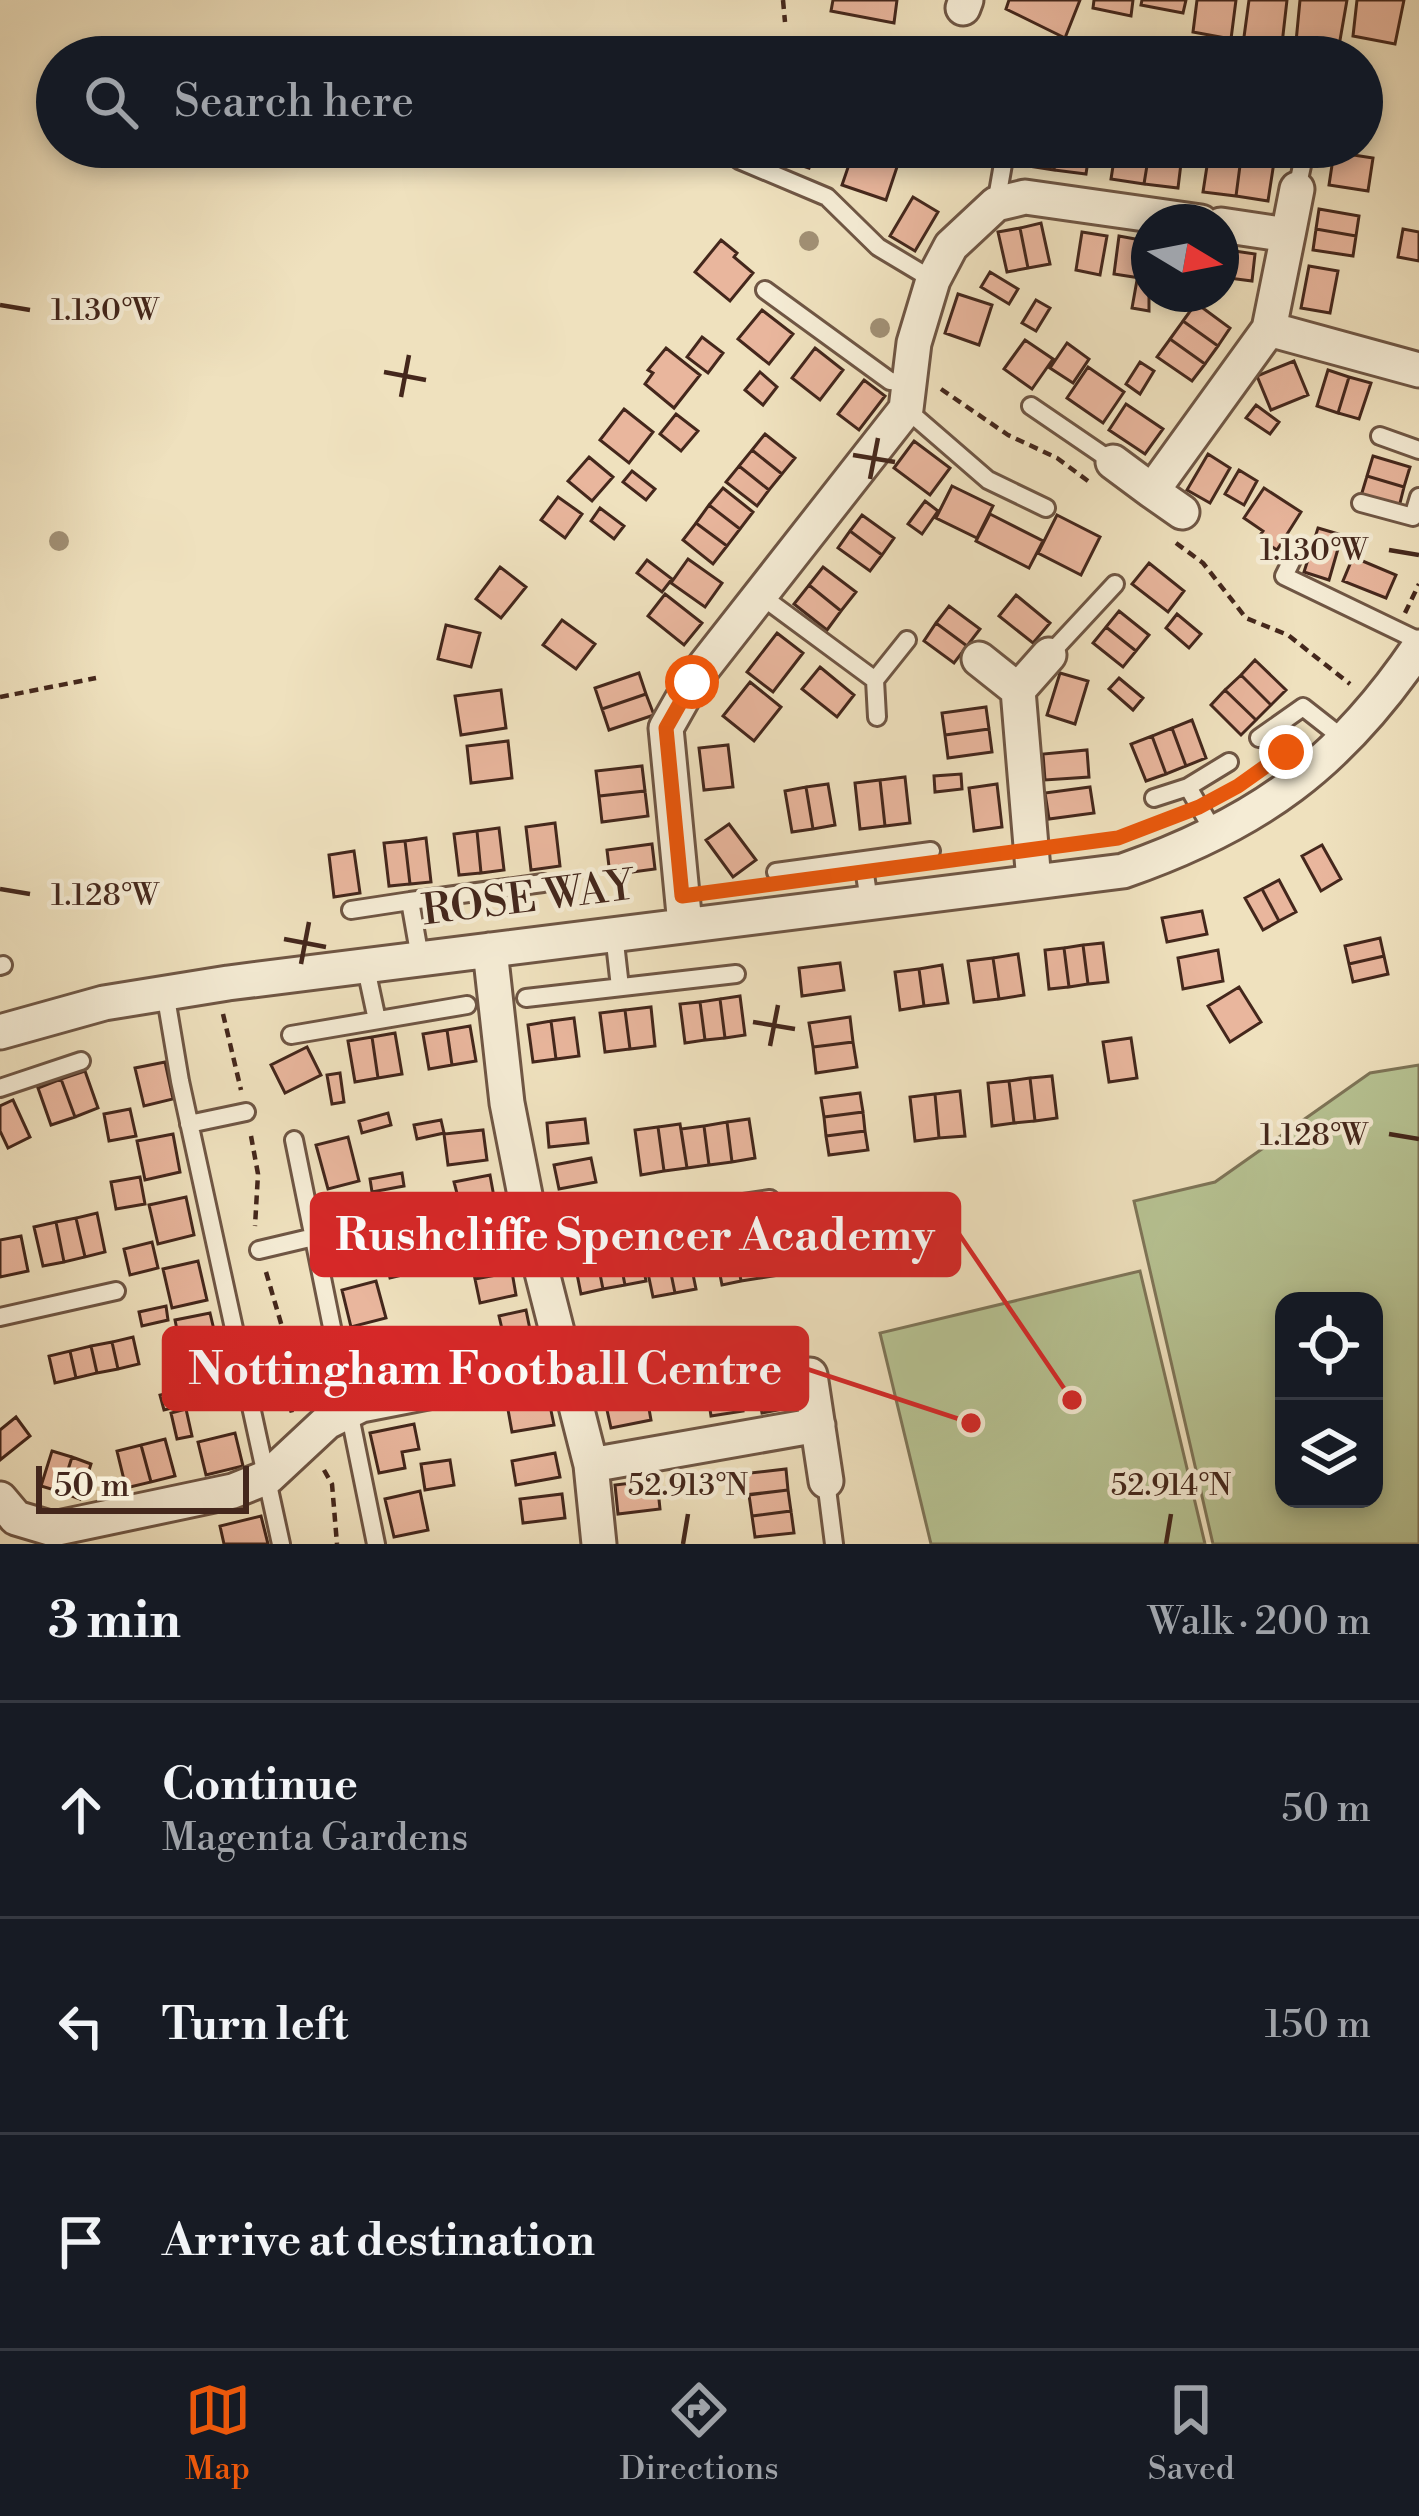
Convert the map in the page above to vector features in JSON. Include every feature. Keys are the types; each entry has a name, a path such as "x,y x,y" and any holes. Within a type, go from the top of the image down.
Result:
{"street":[{"path":"1152,491 1269,329 1297,189"},
{"path":"686,925 666,728 692,682 909,396 914,343 933,280 951,246 996,204 1024,197 1131,211"},
{"path":"1239,228 1288,235"},
{"path":"1269,329 1419,370"},
{"path":"1101,472 1152,491 1174,524"},
{"name":"ROSE WAY","path":"0,1032 165,992 1123,871 1215,834 1300,782 1334,731 1412,639"},
{"path":"1034,882 1018,690 1049,655"},
{"path":"979,659 1018,690"},
{"path":"490,950 508,1103 534,1241 591,1465 599,1544"},
{"path":"0,1499 16,1518 53,1528 233,1491 268,1477 307,1438 362,1405 566,1365"},
{"path":"810,1375 826,1481"},
{"path":"591,1465 818,1425"}],"lane":[{"path":"759,168 827,196 878,248 933,280"},
{"path":"996,204 1002,168"},
{"path":"1297,189 1302,168"},
{"path":"765,290 909,396 988,480 1046,508"},
{"path":"1031,406 1101,472"},
{"path":"1379,436 1419,450"},
{"path":"1361,503 1413,517 1419,496"},
{"path":"1296,552 1284,576 1412,639"},
{"path":"1049,655 1115,584"},
{"path":"760,595 874,680"},
{"path":"877,717 874,680 908,640"},
{"path":"1259,738 1303,707 1334,731"},
{"path":"1154,798 1187,787 1229,762"},
{"path":"1187,787 1215,834"},
{"path":"776,872 931,851"},
{"path":"862,861 868,902"},
{"path":"351,910 543,883"},
{"path":"410,901 420,958"},
{"path":"614,934 620,987"},
{"path":"365,964 377,1020"},
{"path":"526,998 736,974"},
{"path":"165,992 281,1544"},
{"path":"291,1035 467,1005"},
{"path":"0,1088 81,1061"},
{"path":"190,1124 246,1112"},
{"path":"294,1141 376,1544"},
{"path":"534,1241 637,1219 770,1199"},
{"path":"259,1250 314,1238"},
{"path":"0,1317 116,1291"},
{"path":"826,1481 833,1544"}],"path":[{"path":"783,0 784,22"},
{"path":"909,396 935,385 1008,435 1101,472"},
{"path":"1174,524 1246,618 1288,634 1354,688 1334,731"},
{"path":"1412,639 1419,584"},
{"path":"0,697 97,678"},
{"path":"223,1014 259,1174 255,1224 285,1337 286,1391 291,1411 332,1484 337,1544"}],"green space":[{"path":"1419,1065 1419,1544 1213,1544 1134,1201 1215,1182 1370,1073"},
{"path":"1140,1271 1205,1544 931,1544 880,1333"}],"building":[{"path":"833,0 897,0 894,23 831,11"},
{"path":"1009,0 1080,0 1066,36 1006,9"},
{"path":"1094,0 1133,0 1131,16 1093,8"},
{"path":"1142,0 1186,0 1183,13 1141,5"},
{"path":"1197,0 1236,0 1231,36 1193,32"},
{"path":"1249,0 1287,0 1283,36 1244,36"},
{"path":"1300,0 1347,0 1341,36 1297,36"},
{"path":"1357,0 1404,0 1395,44 1383,42 1383,36 1353,36"},
{"path":"848,168 897,168 886,200 842,185"},
{"path":"1054,168 1087,168 1086,174"},
{"path":"1113,168 1147,168 1144,184 1111,179"},
{"path":"1147,168 1180,168 1178,188 1144,184"},
{"path":"1207,168 1240,168 1236,196 1203,192"},
{"path":"1240,168 1273,168 1268,201 1236,196"},
{"path":"1332,168 1371,168 1368,191 1329,185"},
{"path":"913,197 938,212 915,251 890,236"},
{"path":"1319,209 1359,216 1356,236 1316,229"},
{"path":"1041,223 1050,264 1028,268 1020,228"},
{"path":"1020,228 1028,268 1007,272 998,232"},
{"path":"1316,229 1356,236 1353,256 1313,250"},
{"path":"1403,229 1419,232 1419,261 1398,257"},
{"path":"1082,232 1107,236 1100,275 1076,270"},
{"path":"1119,236 1131,238 1131,277 1114,274"},
{"path":"721,240 753,273 730,301 695,272"},
{"path":"1239,252 1255,254 1252,281 1239,279"},
{"path":"1309,266 1338,271 1330,313 1301,308"},
{"path":"990,272 1018,289 1009,304 981,287"},
{"path":"958,294 992,305 979,345 945,333"},
{"path":"1036,300 1050,308 1036,331 1022,323"},
{"path":"762,310 793,334 769,364 738,339"},
{"path":"1190,312 1208,312 1230,328 1218,346 1183,321"},
{"path":"1183,321 1218,346 1205,364 1170,339"},
{"path":"702,337 723,353 708,373 687,357"},
{"path":"1170,339 1205,364 1192,381 1157,357"},
{"path":"1025,340 1053,359 1032,389 1004,369"},
{"path":"1067,343 1089,359 1073,383 1050,368"},
{"path":"666,348 700,375 674,408 645,384 653,373 648,370"},
{"path":"815,348 843,370 820,400 792,378"},
{"path":"1294,361 1308,395 1271,410 1257,376"},
{"path":"1140,362 1154,371 1140,394 1126,384"},
{"path":"1088,367 1124,392 1103,423 1067,398"},
{"path":"1328,370 1349,377 1338,413 1317,406"},
{"path":"760,372 777,387 763,405 745,390"},
{"path":"1349,377 1371,383 1359,419 1338,413"},
{"path":"864,380 885,396 859,430 838,414"},
{"path":"1126,404 1163,429 1145,454 1109,430"},
{"path":"1256,405 1279,422 1270,434 1246,418"},
{"path":"624,409 653,432 629,463 600,440"},
{"path":"676,414 698,431 681,451 660,434"},
{"path":"765,434 795,458 782,474 752,450"},
{"path":"914,441 950,468 930,495 894,468"},
{"path":"752,450 782,474 769,490 739,466"},
{"path":"1208,454 1230,468 1210,503 1187,490"},
{"path":"1373,456 1410,467 1404,487 1367,476"},
{"path":"589,457 613,477 592,501 568,481"},
{"path":"739,466 769,490 757,506 726,482"},
{"path":"1239,470 1257,481 1244,505 1225,494"},
{"path":"632,471 655,489 646,500 623,482"},
{"path":"1367,476 1404,487 1399,507 1361,496"},
{"path":"952,486 993,506 977,538 936,518"},
{"path":"723,488 753,512 740,529 709,505"},
{"path":"1264,488 1301,512 1277,550 1258,538 1263,531 1244,518"},
{"path":"558,497 582,514 565,538 541,520"},
{"path":"925,501 938,511 922,534 908,524"},
{"path":"709,505 740,529 727,546 696,523"},
{"path":"600,508 624,526 614,539 591,521"},
{"path":"990,514 1043,541 1029,568 976,541"},
{"path":"862,515 894,538 882,555 850,531"},
{"path":"1057,515 1100,537 1081,575 1038,553"},
{"path":"696,523 727,546 713,564 683,540"},
{"path":"1318,528 1342,535 1329,580 1304,572"},
{"path":"850,531 882,555 870,571 838,548"},
{"path":"1353,557 1396,575 1386,598 1343,581"},
{"path":"688,559 722,583 705,607 671,583"},
{"path":"647,560 672,579 662,592 637,573"},
{"path":"1149,563 1184,591 1168,612 1132,584"},
{"path":"500,567 526,587 501,618 476,599"},
{"path":"823,567 856,592 841,611 809,585"},
{"path":"809,585 841,611 827,630 794,604"},
{"path":"665,594 702,623 684,645 648,616"},
{"path":"1016,595 1050,623 1033,643 999,616"},
{"path":"949,606 980,629 967,646 936,623"},
{"path":"1119,611 1149,635 1136,651 1106,627"},
{"path":"1177,614 1201,634 1189,648 1166,628"},
{"path":"562,620 595,644 576,669 543,645"},
{"path":"936,623 967,646 954,663 924,641"},
{"path":"446,625 480,633 471,667 438,659"},
{"path":"1106,627 1136,651 1123,667 1093,643"},
{"path":"777,633 803,653 773,692 747,672"},
{"path":"1255,660 1286,690 1271,705 1241,675"},
{"path":"820,667 854,695 837,717 802,689"},
{"path":"639,673 646,694 602,709 595,688"},
{"path":"1060,673 1088,681 1075,724 1047,715"},
{"path":"1241,675 1271,705 1256,720 1225,690"},
{"path":"1119,678 1143,698 1133,710 1109,689"},
{"path":"750,682 781,707 754,741 723,716"},
{"path":"501,690 506,728 461,735 455,696"},
{"path":"1225,690 1256,720 1241,735 1211,705"},
{"path":"646,694 654,715 609,730 602,709"},
{"path":"986,707 989,729 945,735 942,713"},
{"path":"1192,720 1206,758 1186,766 1172,728"},
{"path":"1172,728 1186,766 1166,774 1152,736"},
{"path":"989,729 992,752 948,758 945,735"},
{"path":"1152,736 1166,774 1146,781 1131,744"},
{"path":"508,741 512,778 471,783 467,746"},
{"path":"728,745 733,787 704,790 699,748"},
{"path":"1087,750 1089,777 1045,780 1043,754"},
{"path":"642,766 645,791 599,796 596,771"},
{"path":"961,774 962,789 935,792 934,776"},
{"path":"905,777 910,823 885,826 880,780"},
{"path":"880,780 885,826 860,829 855,783"},
{"path":"828,784 835,825 813,829 806,787"},
{"path":"997,784 1002,827 974,831 969,788"},
{"path":"806,787 813,829 792,832 785,791"},
{"path":"1090,787 1094,813 1049,819 1045,793"},
{"path":"645,791 648,816 602,822 599,796"},
{"path":"555,823 560,866 531,870 526,827"},
{"path":"729,824 756,860 733,877 706,840"},
{"path":"499,828 504,870 481,873 477,831"},
{"path":"477,831 481,873 459,875 454,834"},
{"path":"426,838 431,882 410,884 405,841"},
{"path":"405,841 410,884 389,886 384,843"},
{"path":"652,844 655,869 610,875 607,850"},
{"path":"1322,845 1341,879 1321,891 1302,856"},
{"path":"354,851 360,893 334,897 329,855"},
{"path":"1279,880 1296,912 1279,921 1262,889"},
{"path":"1262,889 1279,921 1263,930 1245,898"},
{"path":"1202,911 1207,934 1167,942 1162,918"},
{"path":"1380,938 1384,956 1349,964 1345,946"},
{"path":"1103,943 1108,982 1088,984 1083,945"},
{"path":"1083,945 1088,984 1069,987 1064,948"},
{"path":"1064,948 1069,987 1049,989 1045,950"},
{"path":"1218,950 1223,981 1183,989 1178,958"},
{"path":"1018,954 1024,995 999,999 993,958"},
{"path":"1384,956 1388,974 1353,982 1349,964"},
{"path":"993,958 999,999 974,1002 968,961"},
{"path":"840,963 844,990 802,996 799,968"},
{"path":"942,965 948,1003 924,1006 919,969"},
{"path":"919,969 924,1006 900,1010 895,972"},
{"path":"1239,987 1261,1022 1230,1042 1208,1006"},
{"path":"740,996 745,1035 725,1038 720,999"},
{"path":"720,999 725,1038 705,1040 700,1002"},
{"path":"700,1002 705,1040 685,1043 680,1004"},
{"path":"651,1007 655,1046 630,1049 625,1010"},
{"path":"625,1010 630,1049 605,1052 600,1013"},
{"path":"850,1017 853,1042 813,1047 809,1023"},
{"path":"574,1018 579,1056 556,1059 551,1021"},
{"path":"551,1021 556,1059 533,1062 528,1025"},
{"path":"470,1026 476,1061 452,1065 447,1030"},
{"path":"447,1030 452,1065 429,1069 423,1034"},
{"path":"395,1033 402,1074 378,1078 372,1037"},
{"path":"372,1037 378,1078 355,1082 348,1041"},
{"path":"1131,1038 1137,1078 1109,1082 1103,1042"},
{"path":"853,1042 857,1067 816,1073 813,1047"},
{"path":"307,1047 321,1075 285,1093 271,1065"},
{"path":"165,1062 173,1099 144,1106 135,1068"},
{"path":"85,1071 98,1108 75,1117 61,1079"},
{"path":"340,1073 344,1102 332,1104 327,1075"},
{"path":"1052,1076 1057,1118 1035,1121 1030,1078"},
{"path":"1030,1078 1035,1121 1014,1123 1009,1081"},
{"path":"61,1079 75,1117 51,1125 38,1088"},
{"path":"1009,1081 1014,1123 992,1126 988,1083"},
{"path":"960,1091 965,1136 939,1138 935,1094"},
{"path":"860,1093 863,1112 824,1117 821,1098"},
{"path":"935,1094 939,1138 915,1141 910,1097"},
{"path":"13,1100 30,1137 8,1148 0,1131 0,1106"},
{"path":"130,1109 136,1136 109,1141 104,1114"},
{"path":"863,1112 865,1131 826,1136 824,1117"},
{"path":"388,1113 391,1125 362,1133 359,1121"},
{"path":"585,1119 588,1143 549,1147 547,1123"},
{"path":"749,1119 755,1158 732,1162 727,1122"},
{"path":"441,1120 444,1133 417,1139 414,1125"},
{"path":"727,1122 732,1162 709,1165 704,1126"},
{"path":"680,1124 687,1168 664,1171 658,1127"},
{"path":"704,1126 709,1165 687,1168 681,1129"},
{"path":"658,1127 664,1171 641,1175 635,1130"},
{"path":"483,1130 487,1160 448,1165 444,1134"},
{"path":"865,1131 868,1150 829,1155 826,1136"},
{"path":"173,1134 180,1172 145,1180 137,1141"},
{"path":"348,1137 359,1181 328,1189 316,1145"},
{"path":"591,1158 596,1182 559,1189 554,1165"},
{"path":"402,1173 404,1186 372,1192 370,1179"},
{"path":"490,1175 494,1197 460,1205 454,1182"},
{"path":"140,1177 145,1204 116,1209 111,1182"},
{"path":"186,1197 194,1235 158,1244 149,1205"},
{"path":"97,1213 105,1252 85,1257 76,1218"},
{"path":"76,1218 85,1257 64,1262 56,1222"},
{"path":"56,1222 64,1262 43,1266 34,1227"},
{"path":"21,1236 28,1271 0,1277 0,1240"},
{"path":"773,1239 779,1275 760,1278 754,1242"},
{"path":"638,1241 646,1281 625,1285 617,1245"},
{"path":"152,1242 158,1268 130,1275 124,1249"},
{"path":"754,1242 760,1278 741,1281 735,1246"},
{"path":"617,1245 625,1285 603,1289 595,1249"},
{"path":"735,1246 741,1281 722,1285 715,1249"},
{"path":"507,1249 512,1272 475,1279 470,1256"},
{"path":"595,1249 603,1289 581,1294 573,1254"},
{"path":"688,1250 696,1289 675,1293 667,1254"},
{"path":"667,1254 675,1293 653,1297 645,1259"},
{"path":"415,1258 419,1271 390,1278 387,1266"},
{"path":"198,1261 207,1300 172,1308 163,1269"},
{"path":"512,1272 516,1295 480,1303 475,1279"},
{"path":"376,1281 386,1318 351,1327 342,1290"},
{"path":"166,1306 168,1320 142,1326 139,1312"},
{"path":"526,1310 534,1349 508,1355 499,1316"},
{"path":"210,1313 219,1351 183,1359 175,1320"},
{"path":"133,1337 139,1364 118,1369 112,1342"},
{"path":"112,1342 118,1369 97,1373 91,1346"},
{"path":"91,1346 97,1373 76,1378 70,1351"},
{"path":"70,1351 76,1378 55,1383 49,1356"},
{"path":"781,1366 788,1408 762,1413 754,1370"},
{"path":"737,1371 743,1411 711,1416 705,1376"},
{"path":"185,1389 189,1404 164,1410 160,1395"},
{"path":"646,1392 651,1420 611,1428 605,1401"},
{"path":"548,1396 554,1425 512,1432 507,1404"},
{"path":"186,1409 192,1436 177,1439 171,1413"},
{"path":"16,1417 30,1436 0,1460 0,1430"},
{"path":"414,1424 419,1449 402,1452 405,1468 379,1473 370,1433"},
{"path":"235,1433 243,1466 206,1475 198,1442"},
{"path":"165,1439 175,1476 151,1482 141,1445"},
{"path":"141,1445 151,1482 126,1488 117,1451"},
{"path":"52,1451 72,1457 61,1492 41,1486"},
{"path":"555,1453 560,1477 516,1485 512,1461"},
{"path":"72,1457 91,1464 80,1499 61,1492"},
{"path":"450,1460 454,1485 425,1490 421,1464"},
{"path":"786,1469 788,1490 744,1495 741,1474"},
{"path":"657,1480 660,1509 618,1514 615,1485"},
{"path":"788,1490 791,1511 752,1516 749,1495"},
{"path":"420,1491 428,1530 394,1537 385,1499"},
{"path":"562,1494 565,1518 523,1523 520,1499"},
{"path":"791,1511 794,1533 755,1537 752,1516"},
{"path":"261,1516 268,1544 224,1544 220,1526"}],"place":[{"name":"Rushcliffe Spencer Academy","path":"1072,1400"},
{"name":"Nottingham Football Centre","path":"971,1423"}],"route":[{"path":"692,682 666,728 682,896 1118,838 1199,807 1286,752"}]}
